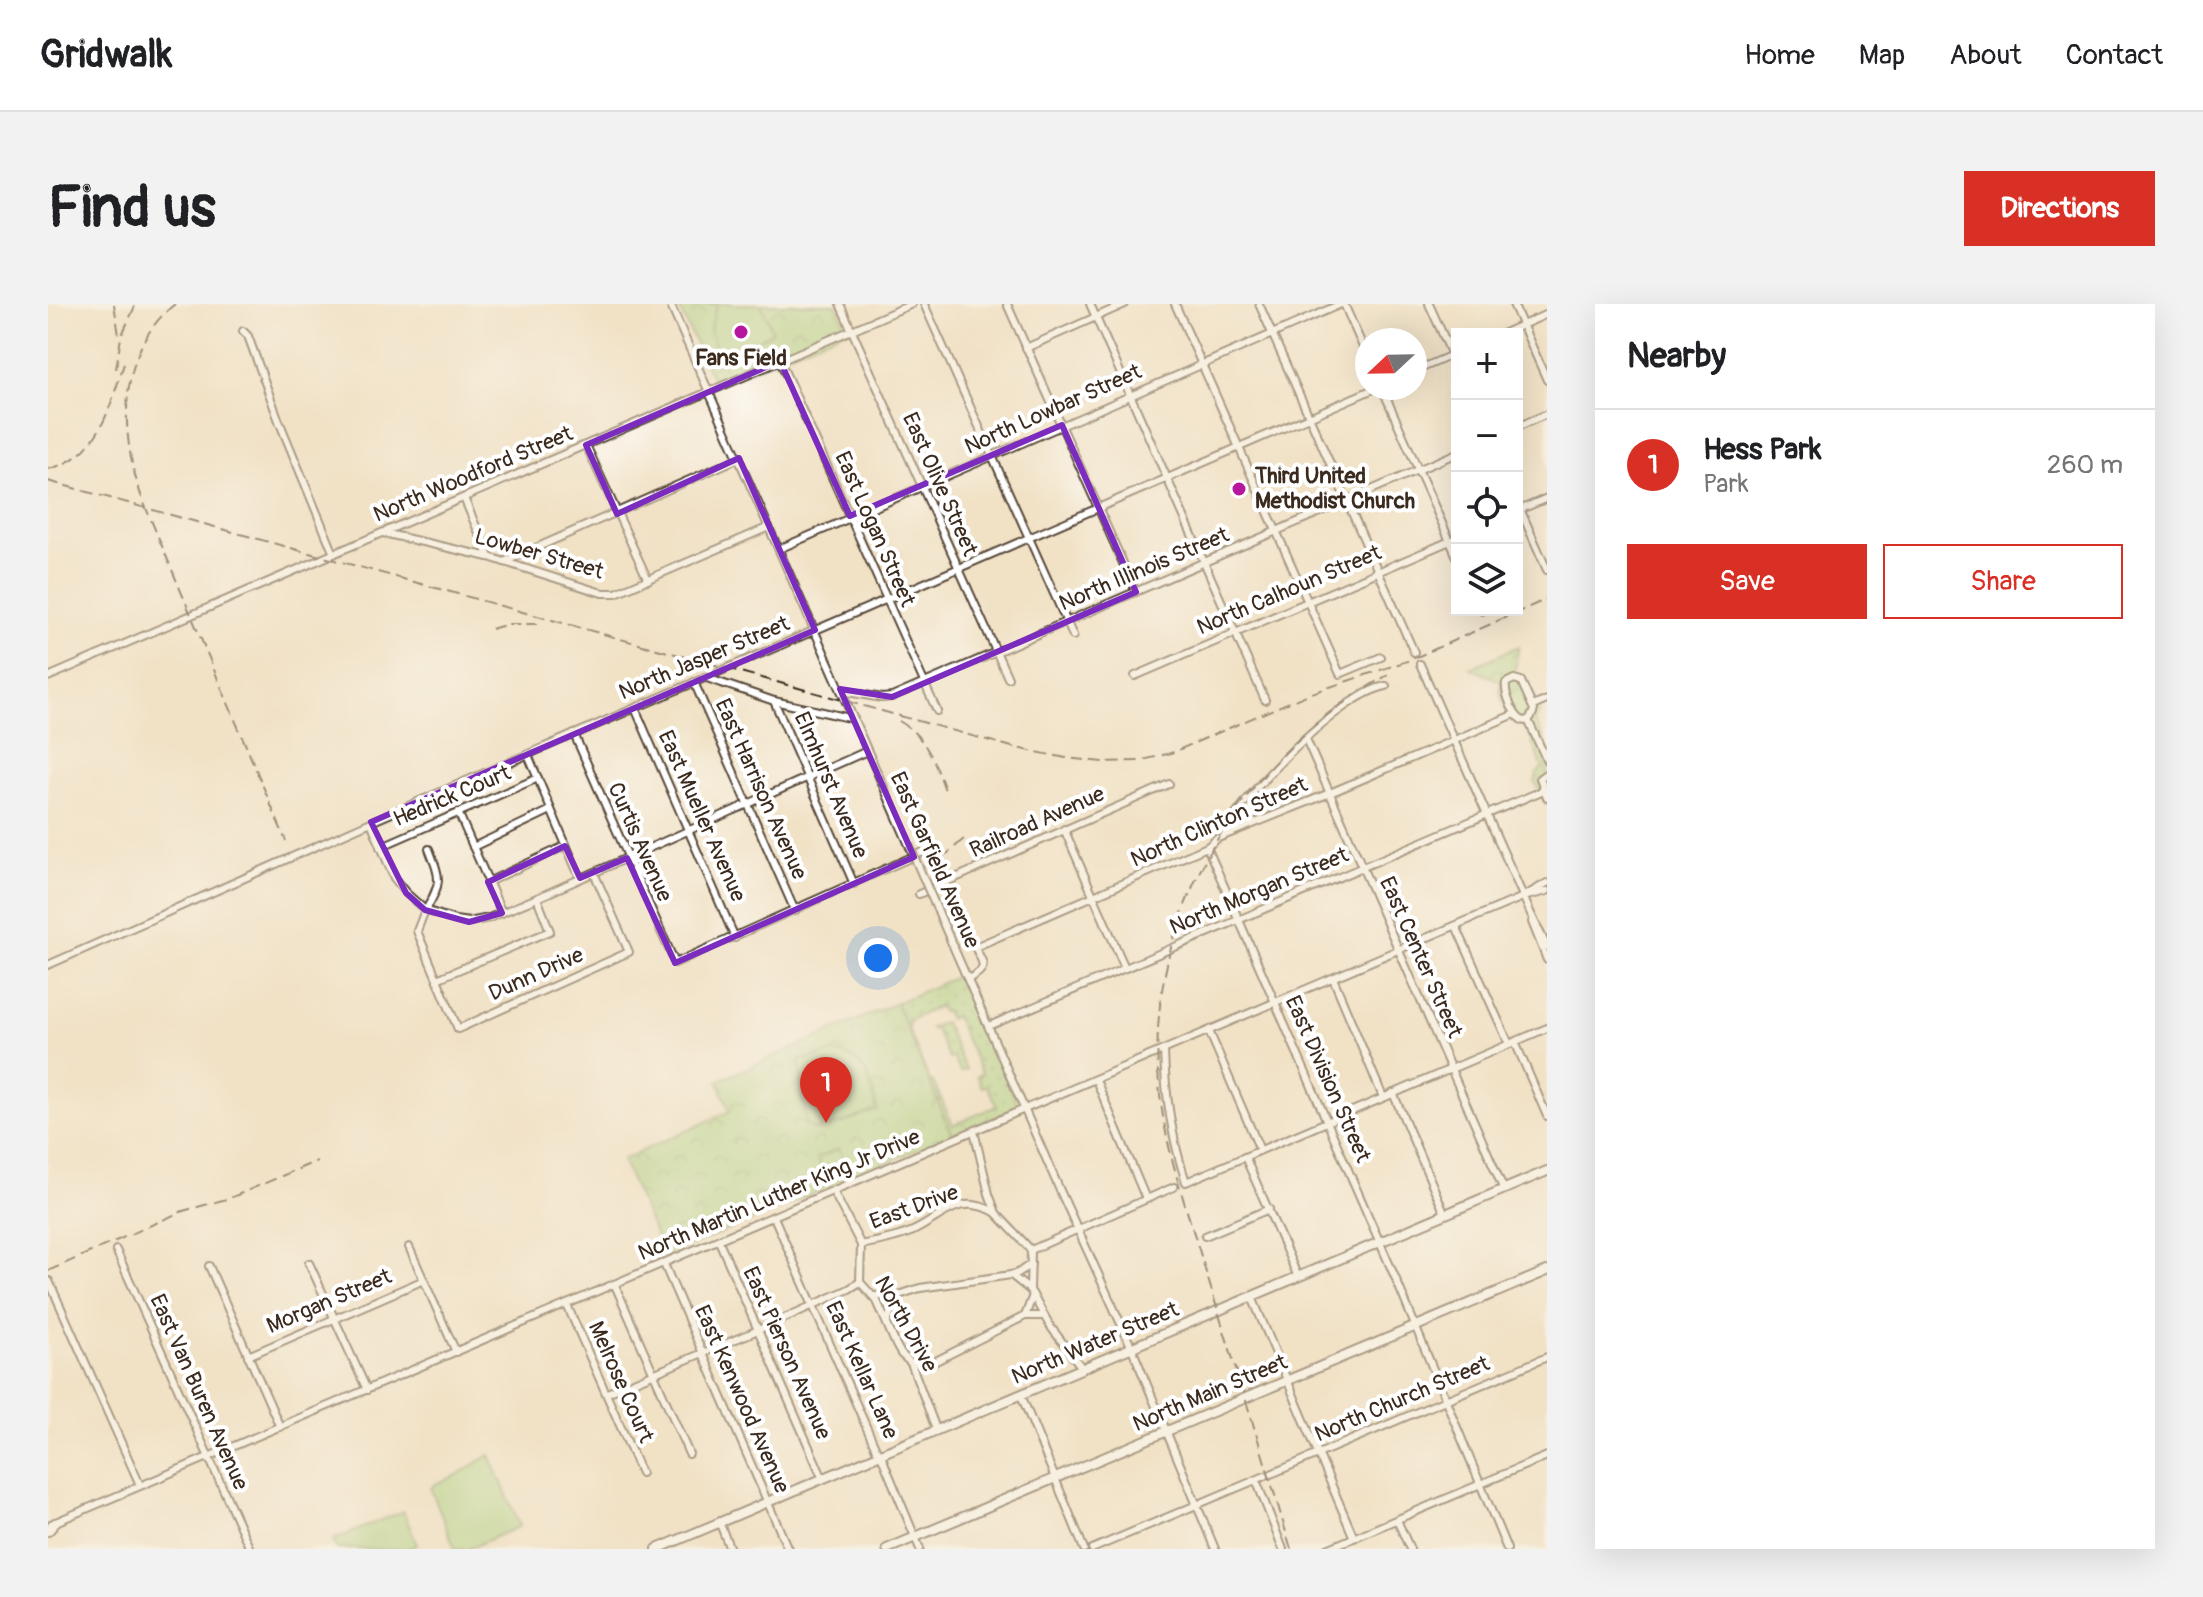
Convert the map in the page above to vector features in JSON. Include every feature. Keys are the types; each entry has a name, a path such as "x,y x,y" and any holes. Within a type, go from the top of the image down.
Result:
{"main road":[{"name":"North Water Street","path":"657,1549 674,1546 936,1429 1547,1171"},
{"name":"North Main Street","path":"887,1549 1547,1271"}],"street":[{"name":"East Garfield Avenue","path":"670,304 1131,1346 1215,1549"},
{"name":"East Olive Street","path":"840,304 1008,678"},
{"name":"North Woodford Street","path":"48,677 912,304"},
{"path":"924,304 1073,636"},
{"path":"1007,304 1136,592"},
{"path":"1090,304 1265,700"},
{"path":"1026,348 1125,304"},
{"path":"1175,304 1340,674 1381,657"},
{"path":"1259,304 1414,652"},
{"path":"1343,304 1355,330"},
{"name":"North Lowbar Street","path":"779,549 1343,304"},
{"path":"1429,304 1451,346"},
{"path":"1513,304 1547,380"},
{"path":"1516,328 1547,314"},
{"path":"243,331 248,336 334,554"},
{"path":"1427,366 1451,356"},
{"name":"East Logan Street","path":"780,361 937,711"},
{"name":"North Jasper Street","path":"48,965 704,677 1355,398"},
{"path":"1385,400 1451,535"},
{"path":"1523,424 1547,414"},
{"path":"586,445 648,580"},
{"name":"North Illinois Street","path":"842,691 892,697 1451,455"},
{"path":"504,563 739,458"},
{"path":"464,498 489,557"},
{"path":"1523,508 1547,498"},
{"path":"1523,519 1547,570"},
{"name":"Lowber Street","path":"383,533 489,557 602,593 616,593 769,527"},
{"name":"North Calhoun Street","path":"1135,676 1451,540"},
{"path":"1420,664 1547,947"},
{"path":"704,677 774,701 854,719"},
{"path":"1514,679 1521,681 1534,713 1528,720 1521,720 1515,714 1504,689 1506,683 1514,679"},
{"name":"East Harrison Avenue","path":"694,682 795,911"},
{"path":"1223,836 1252,793 1306,739 1356,700 1386,686"},
{"path":"1533,706 1547,700"},
{"name":"Elmhurst Avenue","path":"774,701 854,884"},
{"name":"East Mueller Avenue","path":"635,708 735,938"},
{"name":"North Clinton Street","path":"975,947 1207,847 1223,836 1515,714"},
{"path":"1528,720 1547,761"},
{"name":"Curtis Avenue","path":"574,734 675,963 735,938"},
{"name":"East Center Street","path":"1306,739 1504,1190"},
{"path":"371,822 394,878 406,893 426,910 469,922 489,918 537,898 867,751"},
{"path":"528,755 580,878"},
{"path":"1545,793 1540,778 1547,773"},
{"name":"Hedrick Court","path":"380,847 538,778"},
{"name":"Railroad Avenue","path":"919,894 1169,784"},
{"name":"North Morgan Street","path":"989,1026 1487,814 1545,793"},
{"path":"473,847 551,810"},
{"path":"458,812 502,913"},
{"path":"1064,829 1125,968"},
{"path":"488,882 565,846"},
{"name":"East Division Street","path":"1207,847 1415,1326 1507,1549"},
{"path":"429,849 439,879 438,889 417,931 437,979 550,931 537,898"},
{"path":"735,938 923,852"},
{"name":"Dunn Drive","path":"437,979 458,1029 629,952 594,873"},
{"path":"944,882 970,942 982,957 983,966 968,979"},
{"name":"North Martin Luther King Jr Drive","path":"50,1525 1456,926 1523,897 1547,883"},
{"name":"North Martin Luther King Jr Drive","path":"1523,897 1547,891"},
{"path":"1531,914 1533,929 1547,960"},
{"path":"1456,926 1547,1116"},
{"path":"1333,978 1383,1097"},
{"path":"1164,1050 1169,1116 1186,1182 1547,1028"},
{"path":"1209,1031 1260,1150"},
{"path":"1096,1080 1146,1199"},
{"path":"1393,1093 1445,1214"},
{"path":"974,1131 996,1213 1031,1250 1031,1293 1025,1316"},
{"path":"1245,1157 1298,1277"},
{"path":"1031,1250 1174,1187"},
{"name":"North Drive","path":"833,1191 861,1245 860,1282 873,1296 901,1354 911,1363 936,1429"},
{"name":"East Drive","path":"980,1204 989,1194"},
{"name":"East Drive","path":"861,1245 917,1230 949,1209 980,1204 996,1213"},
{"path":"1205,1236 1269,1209"},
{"name":"East Kellar Lane","path":"774,1217 920,1549"},
{"name":"East Pierson Avenue","path":"719,1241 823,1479"},
{"path":"409,1247 456,1352"},
{"name":"East Van Buren Avenue","path":"116,1250 250,1549"},
{"path":"309,1263 367,1390"},
{"name":"East Kenwood Avenue","path":"664,1264 788,1549"},
{"path":"873,1296 896,1296 920,1288 1011,1275 1031,1264"},
{"path":"209,1266 280,1427"},
{"path":"1011,1275 1031,1293 1043,1316 1082,1368"},
{"name":"Morgan Street","path":"248,1356 424,1280"},
{"path":"49,1281 140,1485"},
{"path":"607,1393 813,1306 860,1282"},
{"path":"615,1285 689,1454"},
{"path":"887,1325 896,1296"},
{"path":"1252,1297 1354,1538"},
{"name":"Melrose Court","path":"567,1305 641,1473"},
{"path":"918,1382 928,1365 1025,1316 1043,1316"},
{"name":"North Church Street","path":"1092,1549 1547,1357"},
{"path":"911,1363 928,1365"},
{"path":"1021,1395 1084,1549"},
{"path":"1327,1549 1547,1456"},
{"path":"1256,1480 1283,1549"},
{"path":"1397,1520 1410,1549"},
{"path":"720,1524 730,1549"}],"highlighted area":[{"path":"780,361 850,516 1062,425 1136,592 892,697 840,689 914,857 675,963 627,858 580,878 565,846 488,882 502,913 469,922 425,910 406,893 371,822 815,630 739,458 617,514 586,445"}],"green space":[{"path":"677,304 836,304 848,329 715,384"},
{"name":"Fans Field","path":"717,304 761,304 772,330 770,334 718,357 710,330"},
{"path":"1519,646 1514,673 1524,677 1527,682 1539,710 1535,721 1547,747 1547,805 1535,782 1537,773 1543,768 1525,726 1509,715 1501,694 1501,681 1470,668"},
{"path":"962,974 1019,1107 952,1135 896,1003","holes":["939,1006 942,1012 945,1011 949,1019 955,1016 982,1074 977,1076 982,1087 987,1086 997,1106 953,1125 933,1081 930,1082 908,1028 908,1021"]},
{"path":"896,1003 952,1135 665,1257 622,1160 730,1111 718,1081"},
{"path":"944,1022 966,1070 960,1072 953,1057 949,1059 935,1028 930,1028"},
{"path":"839,1053 863,1068 877,1110 814,1130 806,1125 799,1061"},
{"path":"839,1149 849,1173 827,1182 817,1158"},
{"path":"490,1455 520,1526 468,1549 455,1549 431,1489"},
{"path":"403,1511 417,1545 407,1549 337,1549 333,1540"}],"railway":[{"path":"114,304 119,335"},
{"path":"116,369 121,337 136,304"},
{"path":"175,304 155,324 141,347 132,373 127,428 131,455 146,508 286,841"},
{"path":"48,469 66,463 81,453 92,440 109,410 126,358"},
{"path":"48,481 1016,748 1103,762 1139,761 1171,753 1306,695 1410,660 1547,599"},
{"path":"491,629 509,624 537,624"},
{"path":"1291,1549 1171,1153 1159,1084 1159,1021 1168,960 1186,902 1213,846 1247,795 1289,749 1336,709 1388,675"},
{"path":"899,721 923,743 946,793"},
{"path":"925,867 965,838"},
{"path":"48,1271 183,1211 230,1198 317,1161"}],"place":[{"name":"Fans Field","path":"741,332"},
{"name":"Third United Methodist Church","path":"1239,489"},
{"name":"Hess Park","path":"826,1123"}]}
